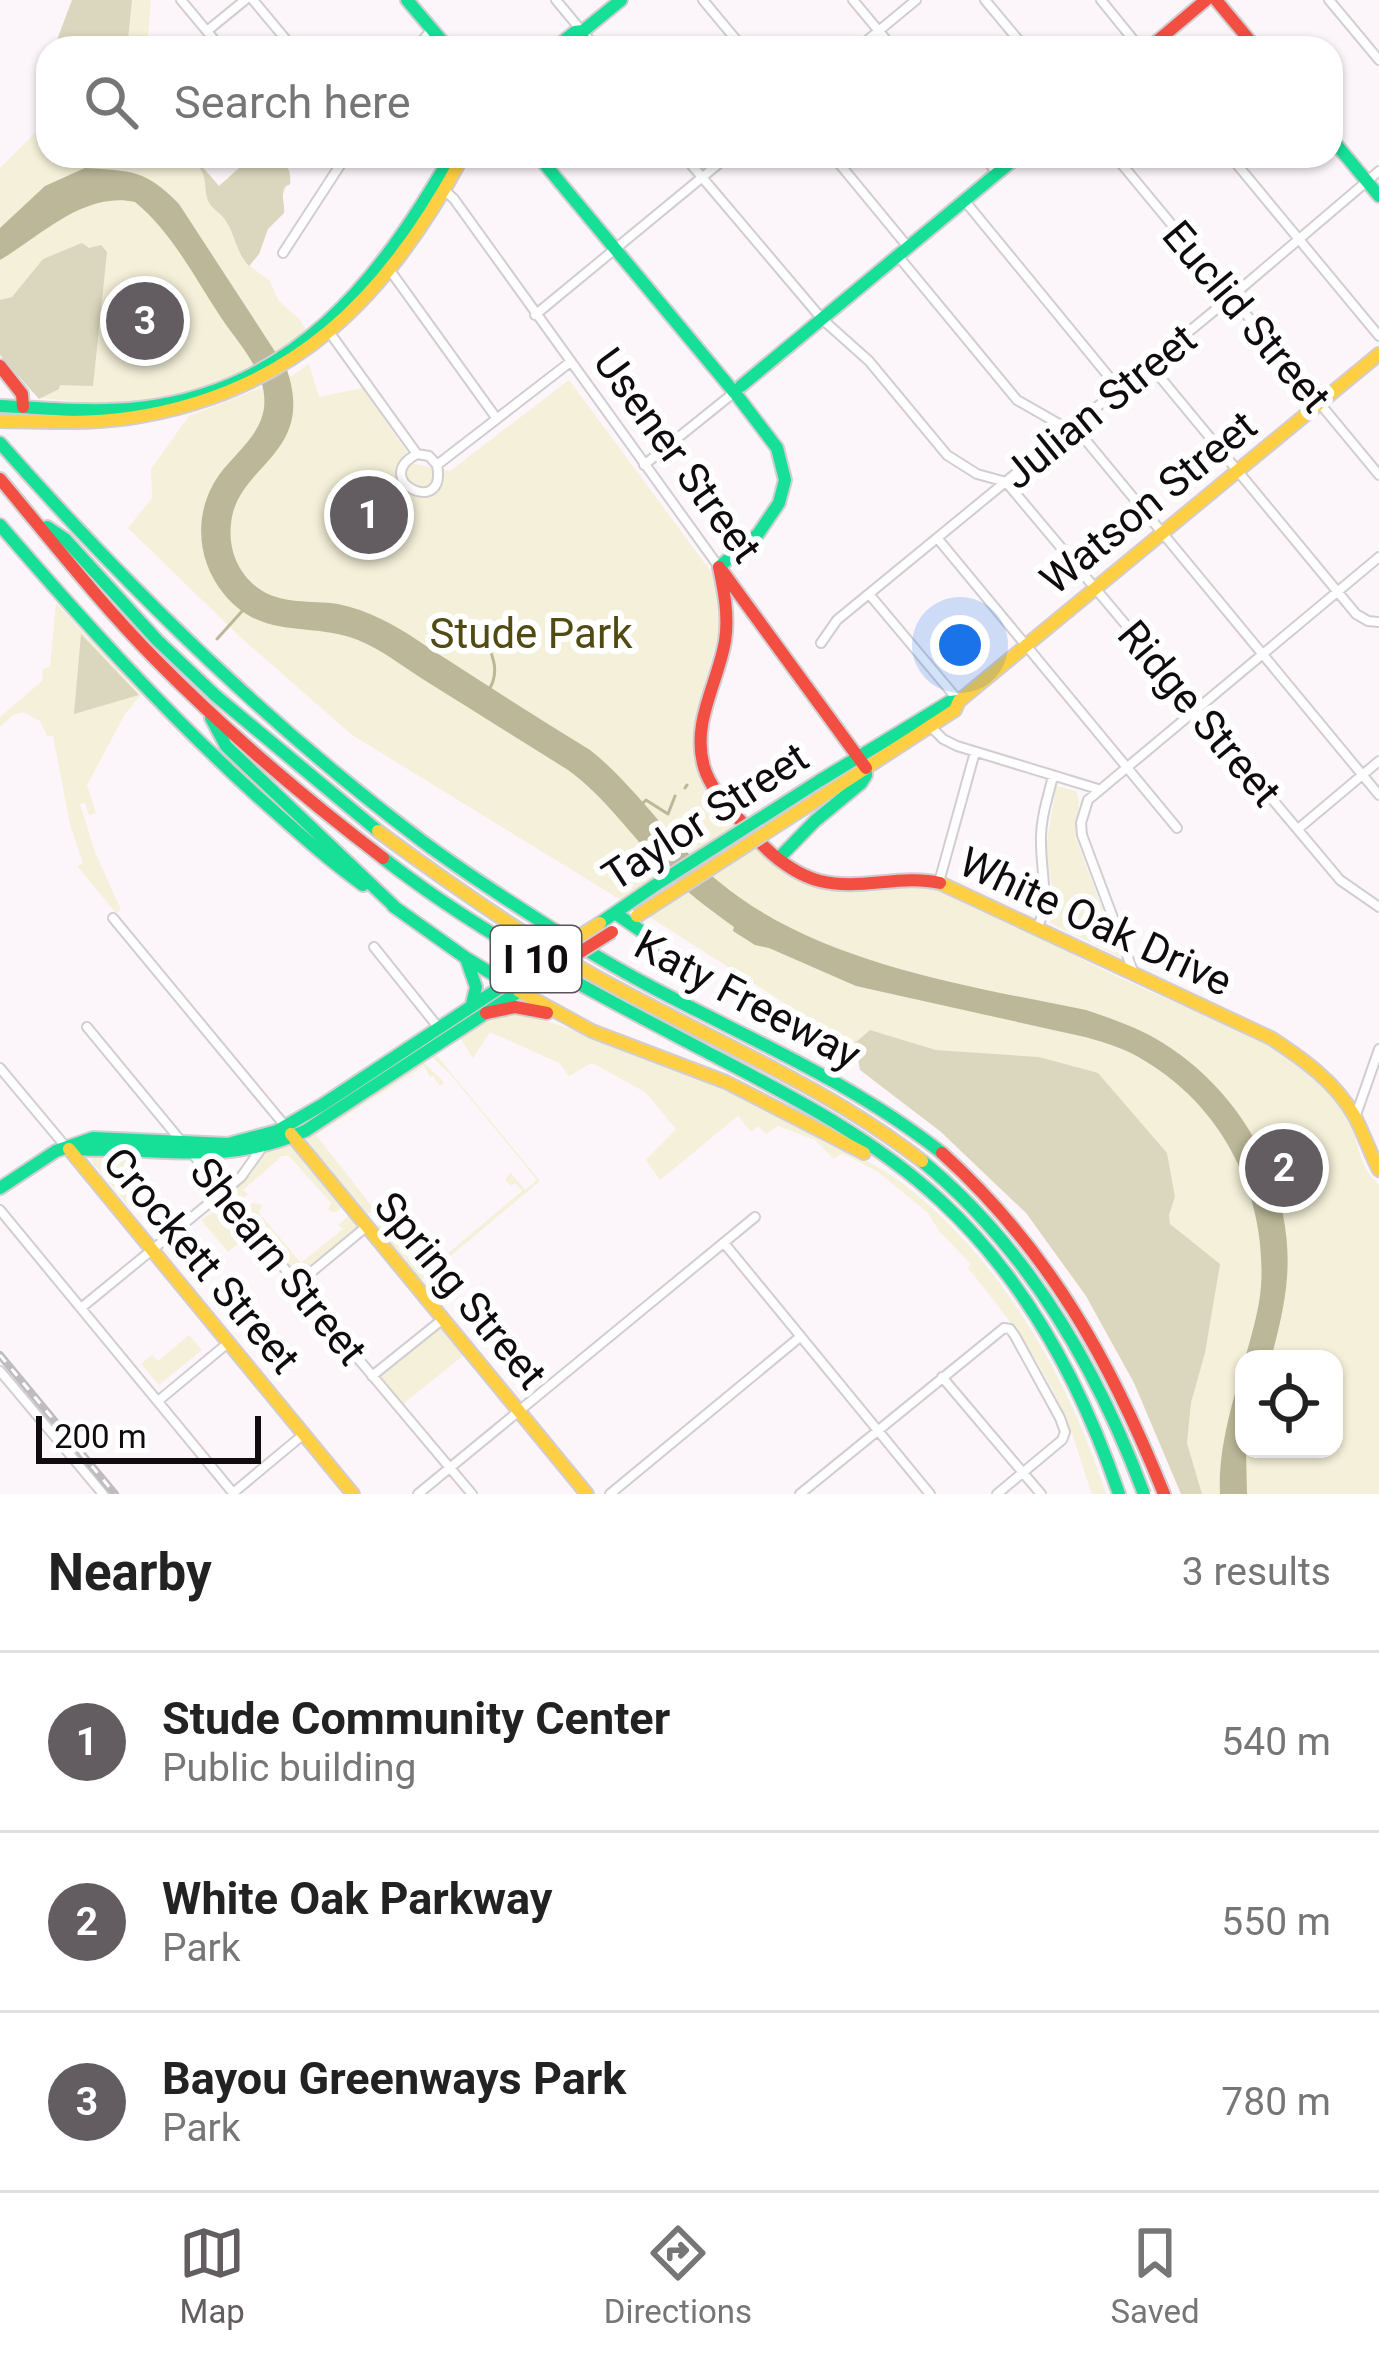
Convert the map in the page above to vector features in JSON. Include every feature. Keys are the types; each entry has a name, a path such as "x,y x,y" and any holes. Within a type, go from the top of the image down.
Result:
{"main road":[{"path":"407,0 438,36"},
{"path":"570,36 583,32 621,0"},
{"path":"1163,36 1206,0"},
{"path":"1216,0 1246,36"},
{"path":"582,36 583,32"},
{"path":"1343,153 1379,196"},
{"path":"441,188 447,168"},
{"path":"5,421 121,419 202,397 323,335 388,268 455,168"},
{"path":"548,168 738,389 782,459 779,503 766,525 719,567"},
{"path":"738,389 1003,168"},
{"name":"Watson Street","path":"778,859 861,783 866,775 862,763 955,710 959,701 1379,354"},
{"path":"0,366 22,394 23,406"},
{"path":"0,406 101,410 202,397"},
{"path":"5,421 23,406"},
{"name":"Katy Freeway","path":"0,443 62,514 232,680 348,784 471,876 640,982 846,1088 941,1153 1012,1224 1057,1282 1117,1381 1164,1494"},
{"name":"Katy Freeway","path":"0,479 118,620 206,709 385,861 475,923 557,971 816,1111 895,1163 961,1222 1018,1292 1063,1363 1089,1413 1119,1494"},
{"path":"62,514 126,596 218,694"},
{"path":"30,515 65,539 157,640 268,741 448,883 590,974 850,1111 944,1180 998,1235 1050,1307 1096,1386 1144,1494"},
{"path":"0,525 182,727 350,876 466,958 559,1014 726,1082 868,1155 895,1163"},
{"name":"Usener Street","path":"719,567 862,763"},
{"name":"White Oak Drive","path":"719,567 726,634 701,724 702,759 724,801 763,846 803,876 827,883 852,885 901,877 939,882 1271,1039 1305,1060 1340,1093 1379,1170"},
{"path":"726,602 740,594"},
{"path":"206,709 226,746 396,908"},
{"name":"Taylor Street","path":"290,1132 486,1012 515,986 862,763"},
{"path":"626,915 660,944"},
{"path":"466,958 476,987 472,1004"},
{"name":"Taylor Street","path":"372,1079 472,1004 515,986"},
{"path":"486,1012 515,1006 559,1014"},
{"path":"0,1188 42,1159 93,1138 228,1144 290,1132"},
{"path":"67,1148 232,1155 261,1149 290,1132"},
{"name":"Spring Street","path":"290,1132 587,1494"},
{"name":"Crockett Street","path":"67,1148 353,1494"}],"street":[{"path":"181,0 211,36"},
{"path":"207,31 249,0 282,36"},
{"path":"556,0 586,36"},
{"path":"703,0 733,36"},
{"path":"853,0 883,36"},
{"path":"873,36 916,0"},
{"path":"986,0 1015,36"},
{"path":"1100,0 1130,36"},
{"path":"1329,0 1379,60"},
{"path":"426,36 432,29"},
{"path":"284,254 338,168"},
{"name":"Ridge Street","path":"694,168 822,319 868,362 953,461 1006,482 1340,880 1379,907"},
{"path":"535,315 713,168"},
{"path":"841,168 1017,400 1059,424 1074,426 1379,795"},
{"path":"993,168 997,173"},
{"name":"Euclid Street","path":"1125,168 1379,475"},
{"path":"1240,168 1379,336"},
{"name":"Julian Street","path":"821,643 837,620 1379,171"},
{"name":"Usener Street","path":"441,188 719,567"},
{"path":"964,200 1119,389"},
{"path":"388,268 497,418"},
{"path":"323,335 417,454"},
{"path":"437,464 569,363"},
{"path":"1150,365 1360,617 1379,622"},
{"path":"644,465 738,389"},
{"path":"417,454 429,456 440,476 435,487 424,492 412,490 401,470 417,454"},
{"path":"938,539 1177,829"},
{"path":"1134,975 1082,835 1088,800 1379,557"},
{"path":"869,594 959,701"},
{"path":"927,723 943,739 975,752 1098,789"},
{"path":"939,882 975,752"},
{"path":"1298,829 1379,761"},
{"path":"1038,928 1046,902 1040,837 1053,775"},
{"path":"112,918 290,1132"},
{"path":"374,947 438,1027"},
{"name":"Shearn Street","path":"87,1027 472,1494"},
{"path":"1355,1116 1379,1049"},
{"name":"Crockett Street","path":"0,1068 67,1148"},
{"path":"81,1308 223,1191 249,1168 261,1149"},
{"path":"0,1210 233,1494 304,1435"},
{"path":"418,1494 754,1217"},
{"path":"297,1284 366,1227"},
{"path":"724,1243 930,1494"},
{"path":"373,1376 443,1319"},
{"path":"800,1494 1004,1328 1010,1329 1034,1369 1064,1426 1064,1437 997,1494"},
{"path":"610,1494 800,1337"},
{"path":"158,1402 228,1343"},
{"path":"0,1370 103,1494"},
{"path":"943,1377 1041,1494"},
{"path":"812,1484 820,1494"}],"green space":[{"path":"72,0 151,0 148,36 58,36"},
{"path":"36,132 36,168 203,168 219,186 239,168 287,168 290,180 283,195 284,213 268,229 250,266 270,281 278,300 300,320 306,335 247,372 162,400 102,404 40,398 0,355 0,168"},
{"name":"Stude Park","path":"309,364 319,397 363,388 415,464 450,471 569,380 715,577 719,632 696,719 695,748 707,786 737,825 621,900 352,735 238,635 128,528 152,498 151,469 189,416 293,375"},
{"path":"56,603 141,695 125,714 87,785 96,813 89,815 85,803 80,804 121,910 116,913 77,866 83,863 70,824 53,736 47,736 40,721 23,712 0,727 0,717 42,681 43,669 50,667"},
{"path":"1056,786 1076,791 1078,796 1076,838 1120,957 1050,923 1054,899 1046,848"},
{"path":"756,846 789,872 826,887 922,885 964,897 1093,965 1268,1044 1306,1068 1339,1104 1365,1167 1379,1185 1379,1494 1202,1494 1187,1443 1191,1403 1205,1353 1170,1225 1175,1197 1167,1153 1039,1057 936,1050 870,1030 859,1057 811,1020 648,916"},
{"path":"517,1011 726,1087 851,1151 902,1183 970,1246 1027,1323 1073,1408 1106,1494 1092,1494 1067,1421 1036,1360 968,1268 971,1264 928,1213 878,1172 842,1153 834,1159 815,1140 778,1126 766,1134 758,1126 751,1132 738,1116 660,1180 646,1160 676,1129 645,1092 592,1063 569,1076 559,1063 490,1032 473,1058 459,1036 500,1014"},
{"path":"433,1051 540,1181 417,1284 371,1228 379,1226 379,1220 383,1217 427,1271 522,1191 505,1179 511,1173 525,1190 537,1180 429,1054"},
{"path":"421,1060 444,1082 440,1086 424,1066 316,1135 375,1210 367,1213 370,1217 365,1221 307,1141 311,1131"},
{"path":"290,1143 343,1206 336,1212 328,1209 331,1203 289,1156 282,1156 243,1190 248,1194 238,1202 234,1190 264,1152"},
{"path":"93,1156 132,1157 158,1187 131,1209 91,1161"},
{"path":"252,1203 262,1205 259,1213 301,1263 343,1229 338,1225 350,1215 361,1227 298,1279 243,1211"},
{"path":"220,1207 245,1238 228,1252 201,1220"},
{"path":"442,1324 465,1354 402,1405 379,1378"},
{"path":"189,1335 202,1350 159,1385 141,1364 152,1355 158,1361"}],"shaded area":[{"path":"72,0 132,0 128,36 58,36"},
{"path":"85,168 137,174 156,184 179,204 287,370 293,399 291,422 283,441 236,504 231,524 233,551 251,582 276,597 344,605 390,623 590,750 718,881 800,932 893,967 1116,1020 1191,1063 1238,1114 1257,1144 1282,1208 1287,1277 1273,1350 1247,1350 1261,1287 1257,1220 1248,1188 1218,1129 1173,1080 1108,1044 856,986 755,945 678,883 568,770 367,644 340,634 270,624 239,609 208,566 202,520 219,475 262,418 261,381 183,257 135,202 116,200 81,209 0,260 0,228 45,186"},
{"path":"198,168 219,186 239,168 287,168 290,184 283,193 284,213 268,229 249,266 226,221 208,202"},
{"path":"82,243 89,248 101,245 107,252 93,386 60,385 39,399 0,355 0,300 12,297 43,259"},
{"path":"81,634 139,695 74,714"},
{"path":"870,1030 936,1050 1039,1057 1098,1073 1167,1153 1175,1197 1170,1224 1220,1264 1187,1443 1202,1494 1181,1494 1134,1383 1086,1296 1026,1213 941,1132 860,1070 855,1043"},
{"path":"1235,1395 1235,1458 1246,1458 1247,1494 1220,1494"}],"waterway":[{"path":"217,639 244,609"},
{"path":"484,633 495,667 490,688"},
{"path":"642,804 646,800 668,814 675,796"}],"railway":[{"path":"0,1355 115,1494"}],"traffic: fast":[{"path":"407,0 438,36"},
{"path":"570,36 621,0"},
{"path":"582,36 583,31"},
{"path":"1343,152 1379,196"},
{"path":"0,406 139,408 194,397 243,379 287,354 362,286 444,168"},
{"path":"548,168 777,448 785,480 779,503 758,534 719,567"},
{"path":"741,386 1004,168"},
{"path":"0,443 98,550 254,702 422,841 580,946 856,1094 942,1153"},
{"path":"0,525 189,731 295,830 363,885"},
{"path":"47,527 65,539 157,640 216,696 378,831"},
{"path":"819,781 949,702 959,701"},
{"path":"211,718 226,746 396,908"},
{"path":"778,859 861,783 866,768"},
{"path":"654,886 819,781"},
{"path":"383,858 498,937 857,1136 941,1201 999,1265 1048,1336 1088,1413 1119,1494"},
{"path":"600,923 654,886"},
{"path":"393,906 517,989"},
{"path":"615,913 660,944"},
{"path":"467,961 476,987 472,1004"},
{"path":"0,1188 56,1151 93,1138 228,1144 277,1131 507,983"},
{"path":"67,1148 216,1152 282,1140 305,1131 521,990"},
{"path":"922,1161 995,1232 1055,1313 1104,1401 1144,1494"}],"traffic: slow":[{"path":"0,421 129,418 188,405 287,362 367,295 402,253 456,168"},
{"path":"826,794 955,710 959,701 1379,354"},
{"path":"637,916 826,794"},
{"path":"378,831 565,959 803,1084 922,1161"},
{"path":"940,883 1271,1038 1329,1082 1355,1117 1379,1170"},
{"path":"510,981 600,923"},
{"path":"519,991 592,1031 726,1082 864,1153"},
{"path":"291,1134 587,1494"},
{"path":"69,1149 353,1494"}],"traffic: jam":[{"path":"1163,36 1206,0"},
{"path":"1216,0 1246,36"},
{"path":"0,366 22,394 23,407"},
{"path":"0,479 115,616 182,686 266,763 383,858"},
{"path":"719,567 726,632 701,735 704,767 716,792 770,853 809,877 835,884 940,883"},
{"path":"723,572 866,768"},
{"path":"525,987 612,932"},
{"path":"486,1013 515,1007 547,1013"},
{"path":"942,1153 1014,1229 1073,1310 1122,1399 1164,1494"}],"place":[{"name":"Bayou Greenways Park","path":"145,321"},
{"name":"Stude Community Center","path":"369,515"},
{"name":"White Oak Parkway","path":"1284,1168"}]}
